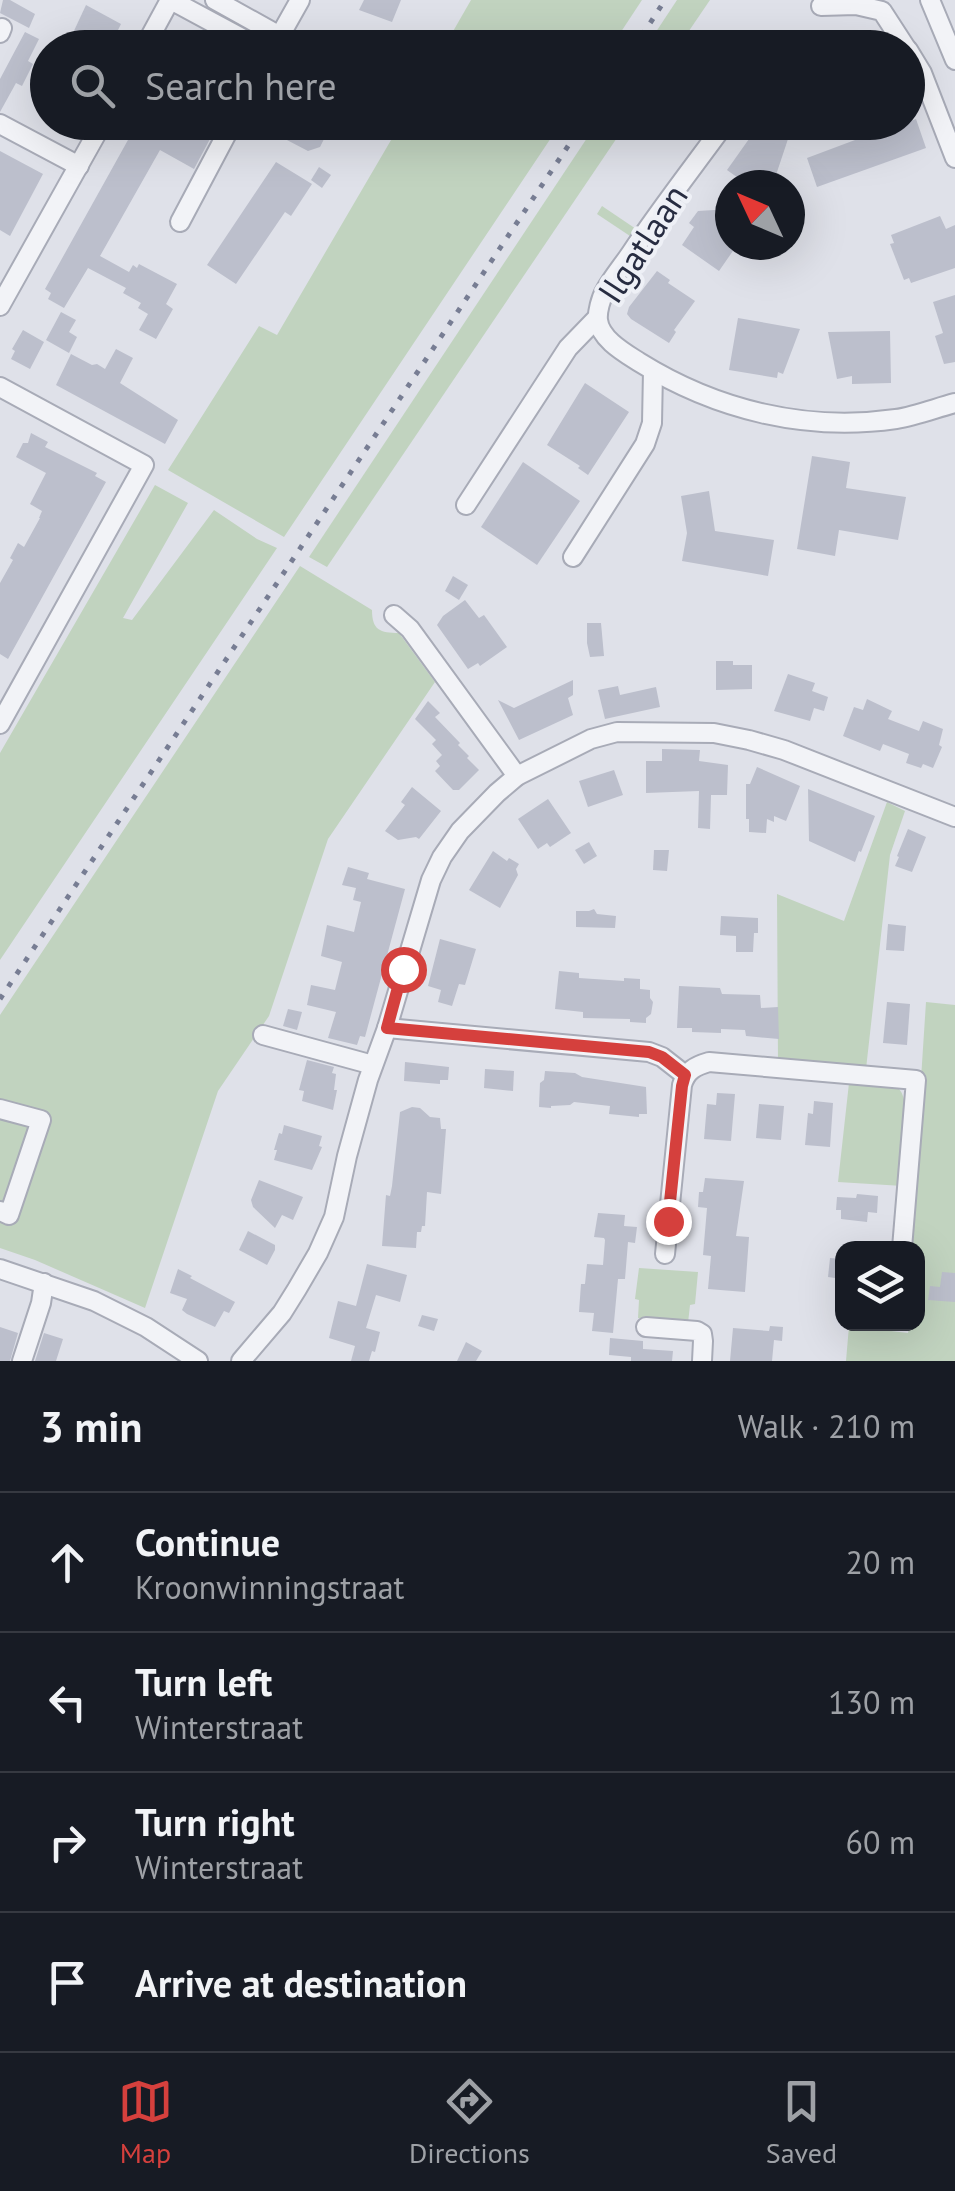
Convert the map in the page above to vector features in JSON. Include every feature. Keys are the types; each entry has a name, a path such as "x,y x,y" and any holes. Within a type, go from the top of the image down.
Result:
{"street":[{"path":"154,30 171,0 227,30"},
{"path":"215,0 259,30"},
{"path":"284,30 300,0"},
{"path":"925,72 955,60 930,0"},
{"path":"821,6 856,4 882,11 894,30"},
{"path":"925,81 955,158"},
{"path":"0,124 30,140"},
{"path":"30,140 79,166"},
{"path":"0,306 93,140"},
{"path":"180,222 223,140"},
{"name":"Ilgatlaan","path":"466,505 568,348 597,318 604,293 649,226 713,140"},
{"name":"Ilgatlaan","path":"597,318 602,332 623,352 653,371 744,409 809,422 852,423 900,419 955,403"},
{"path":"573,557 645,444 652,423 653,371"},
{"path":"0,387 144,466 0,724"},
{"path":"394,615 410,629 517,776"},
{"path":"241,1361 297,1290 334,1217 347,1156 431,880 442,857 479,810 517,776 591,739 617,732 714,733 784,750 955,817"},
{"path":"387,1028 649,1052 685,1075"},
{"path":"263,1035 374,1065"},
{"path":"665,1254 682,1086 685,1075 709,1062 916,1080 903,1241"},
{"path":"0,1109 41,1120 8,1214 0,1212"},
{"path":"0,1269 101,1304 198,1361"},
{"path":"22,1361 44,1283"},
{"path":"646,1327 702,1334 702,1361"}],"green space":[{"path":"471,0 642,0 622,30 454,30"},
{"path":"677,0 710,0 690,30 657,30"},
{"path":"391,140 550,140 284,537 168,470 259,326 277,335"},
{"path":"586,140 616,140 327,567 309,557"},
{"path":"602,206 639,231 633,238 597,214"},
{"path":"155,485 188,503 123,618 132,620 214,510 277,548 0,960 0,753"},
{"path":"300,566 372,610 378,629 399,633 435,682 328,839 269,1016 218,1091 145,1308 0,1248 0,1015"},
{"path":"887,802 905,811 890,855 866,1069 778,1062 777,894 844,921"},
{"path":"926,1002 955,1005 955,1361 846,1361 849,1331 925,1331 925,1241 910,1241"},
{"path":"849,1083 891,1085 902,1093 906,1117 903,1186 838,1182"},
{"path":"639,1268 698,1272 695,1304 690,1305 688,1323 638,1318 639,1300 635,1299"}],"building":[{"path":"3,0 35,14 29,28 0,13"},
{"path":"364,0 401,0 392,22 359,10"},
{"path":"86,5 121,24 118,30 74,30"},
{"path":"25,32 30,34 30,70 22,86 16,83 0,112 0,79"},
{"path":"128,140 209,140 194,169 160,150 100,256 129,272 139,264 177,284 166,304 173,309 156,339 139,330 148,314 138,308 141,303 123,293 126,288 88,268 64,308 48,299 51,293 45,289"},
{"path":"287,140 324,140 320,147 308,151"},
{"path":"748,140 788,140 778,170 727,170"},
{"path":"855,140 923,140 926,148 817,187 807,158"},
{"path":"0,151 43,174 10,236 0,230"},
{"path":"276,162 312,184 291,216 285,212 236,284 207,265"},
{"path":"319,167 331,175 322,188 311,180"},
{"path":"715,210 715,260 727,260 719,271 682,245 694,227 689,223 698,211"},
{"path":"940,216 946,229 955,225 955,268 911,283 909,278 904,280 890,244 894,243 891,235"},
{"path":"657,271 695,301 669,343 627,314"},
{"path":"955,295 955,362 944,364 935,336 943,333 933,302"},
{"path":"61,312 76,320 69,332 77,337 69,353 46,340"},
{"path":"738,318 800,329 783,374 778,372 777,378 729,370"},
{"path":"23,330 44,342 30,369 11,359"},
{"path":"890,331 891,383 852,384 852,376 837,379 828,332"},
{"path":"116,349 133,358 120,383 178,420 165,444 56,385 71,354 105,369"},
{"path":"585,383 629,412 588,475 547,445"},
{"path":"31,433 48,442 45,447 97,473 95,476 106,482 8,659 0,654 0,583 18,543 24,547 40,518 42,511 30,504 46,473 16,457"},
{"path":"812,456 850,462 846,488 906,497 898,540 839,530 835,556 797,549"},
{"path":"523,462 580,501 537,565 481,527"},
{"path":"709,491 715,531 774,540 768,576 682,561 687,533 681,496"},
{"path":"453,576 468,585 459,600 445,591"},
{"path":"465,600 479,618 484,615 507,647 480,666 478,663 468,669 437,625"},
{"path":"587,623 601,623 604,656 590,657"},
{"path":"716,661 752,665 752,689 716,690"},
{"path":"788,674 815,683 812,691 828,697 824,711 814,708 810,721 774,711"},
{"path":"573,680 573,695 568,698 573,715 519,740 498,700 514,708"},
{"path":"618,686 620,695 656,687 660,707 605,719 598,690"},
{"path":"867,699 892,711 888,719 919,731 923,721 943,729 939,745 942,747 933,768 906,763 909,754 883,744 880,751 843,736 854,707 863,710"},
{"path":"428,701 440,713 435,717 479,770 459,790 453,790 435,771 440,766 436,761 442,755 432,744 436,740 415,719"},
{"path":"662,749 700,750 699,761 728,765 727,795 711,795 710,829 698,828 699,791 646,793 646,761 662,761"},
{"path":"757,767 800,786 786,821 774,816 774,822 767,819 766,833 749,832 746,819 746,784 750,784"},
{"path":"614,770 623,795 588,807 579,781"},
{"path":"412,787 441,811 419,839 398,840 385,831 405,805 401,802"},
{"path":"808,789 875,816 855,862 809,841"},
{"path":"548,799 571,833 550,847 547,843 538,849 518,819"},
{"path":"908,829 926,837 912,872 895,866"},
{"path":"589,842 597,856 584,864 575,850"},
{"path":"654,850 669,850 667,871 653,870"},
{"path":"493,851 519,864 518,875 500,908 469,890"},
{"path":"348,867 369,873 367,879 405,889 365,1037 360,1036 357,1045 328,1038 336,1012 307,1005 311,985 335,990 342,962 321,956 327,925 354,932 361,902 353,900 356,888 342,885"},
{"path":"594,909 597,914 616,916 615,928 576,927 576,911"},
{"path":"721,916 758,918 753,952 736,952 736,936 720,935"},
{"path":"888,924 906,926 904,951 886,950"},
{"path":"440,939 476,949 465,985 459,984 452,1006 438,1002 441,990 428,986"},
{"path":"559,971 579,973 579,978 640,979 640,989 650,990 651,1014 646,1023 583,1018 583,1012 555,1009"},
{"path":"679,986 720,988 722,994 760,995 761,1008 778,1007 779,1039 746,1036 745,1030 721,1029 721,1033 677,1028"},
{"path":"887,1002 910,1004 907,1045 883,1043"},
{"path":"288,1009 302,1012 297,1030 283,1026"},
{"path":"307,1060 334,1067 337,1090 333,1110 302,1101 304,1091 299,1090"},
{"path":"405,1062 449,1067 448,1080 440,1080 440,1084 404,1081"},
{"path":"485,1069 514,1071 513,1091 484,1088"},
{"path":"545,1071 646,1087 647,1114 609,1114 610,1106 574,1102 539,1107"},
{"path":"717,1093 735,1094 731,1141 704,1139 707,1104 716,1105"},
{"path":"814,1101 833,1103 830,1147 805,1145 808,1113 813,1114"},
{"path":"759,1104 784,1106 781,1140 756,1138"},
{"path":"412,1107 440,1118 441,1129 446,1129 441,1194 427,1192 425,1226 417,1232 416,1248 382,1246 400,1112"},
{"path":"284,1125 322,1136 322,1147 312,1170 274,1160"},
{"path":"705,1178 744,1181 736,1236 749,1237 745,1292 708,1289 711,1256 703,1255 707,1208 698,1207"},
{"path":"259,1180 303,1197 293,1220 282,1215 275,1228 253,1207 251,1200"},
{"path":"857,1194 878,1196 877,1213 868,1212 867,1222 841,1219 841,1210 836,1210 837,1197 856,1198"},
{"path":"598,1213 625,1215 624,1226 637,1227 635,1243 628,1242 625,1279 618,1279 613,1333 592,1331 594,1313 579,1312 587,1264 603,1265 605,1240 594,1237"},
{"path":"248,1231 275,1245 267,1265 239,1250"},
{"path":"830,1258 835,1258 835,1278 828,1277"},
{"path":"367,1264 407,1275 400,1302 376,1295 366,1328 380,1332 375,1352 372,1351 369,1361 351,1361 355,1346 329,1338 338,1301 356,1306"},
{"path":"178,1269 235,1302 215,1327 187,1314 182,1310 187,1299 170,1293"},
{"path":"942,1272 955,1273 955,1302 928,1300 930,1286 940,1287"},
{"path":"422,1315 438,1319 434,1331 418,1326"},
{"path":"770,1326 783,1327 782,1341 774,1340 772,1361 730,1361 733,1328 769,1331"},
{"path":"0,1327 18,1333 10,1361 0,1361"},
{"path":"44,1333 63,1339 56,1361 35,1361"},
{"path":"610,1338 643,1341 643,1349 673,1351 672,1361 631,1361 631,1357 609,1355"},
{"path":"466,1342 482,1351 476,1361 457,1361"}],"railway":[{"path":"646,30 665,0"},
{"path":"0,999 572,140"}],"route":[{"path":"403,969 387,1028 649,1052 685,1075 668,1221"}]}
